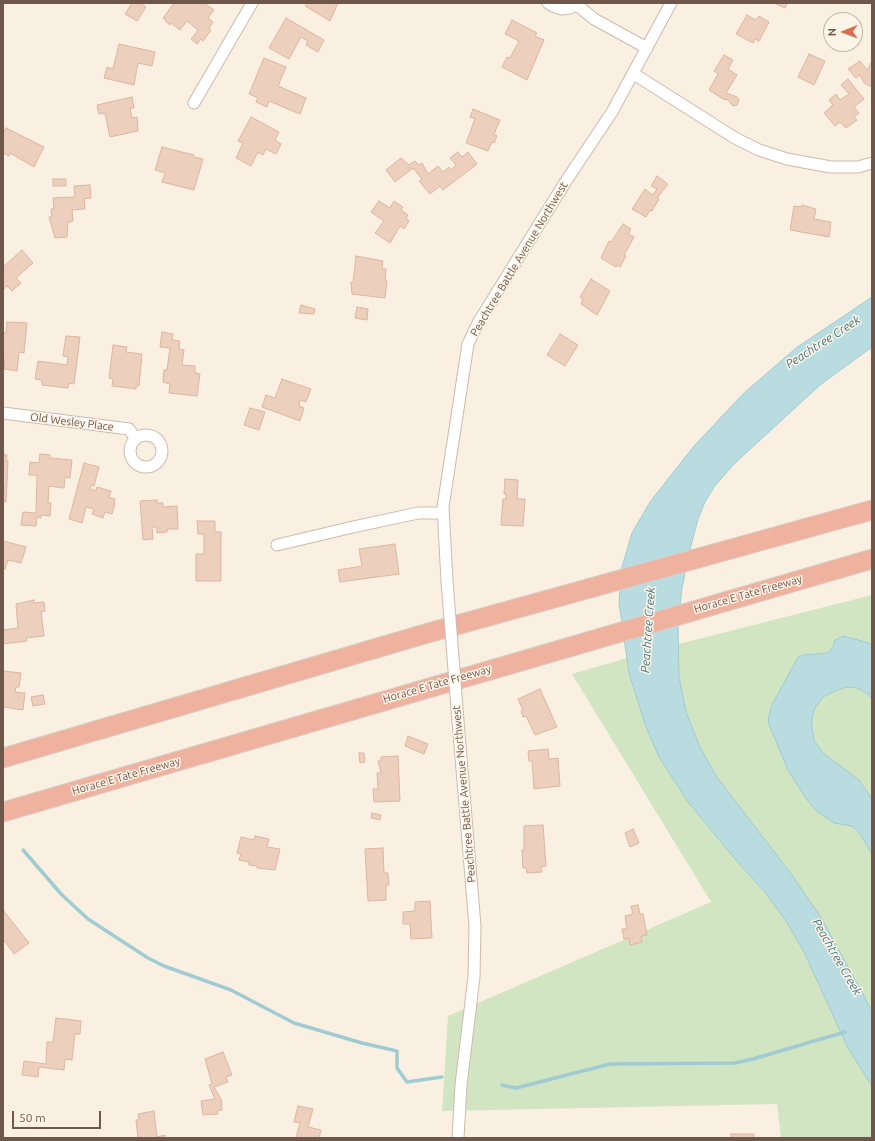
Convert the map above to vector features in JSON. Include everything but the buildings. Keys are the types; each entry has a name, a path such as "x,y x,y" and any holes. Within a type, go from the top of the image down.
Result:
{"highway":[{"path":"3,758 421,635 872,510"},
{"name":"Horace E Tate Freeway","path":"3,812 872,559"}],"street":[{"path":"194,103 252,3"},
{"path":"548,3 555,8 562,9 577,4 594,20 647,48"},
{"name":"Peachtree Battle Avenue Northwest","path":"458,1138 461,1085 474,977 475,926 443,513 468,344 478,323 568,178 612,112 634,74 671,3"},
{"path":"634,74 735,138 759,150 787,159 831,167 858,167 872,163"},
{"name":"Old Wesley Place","path":"3,414 129,429 136,439"},
{"path":"277,545 353,526 418,513 443,513"}],"green space":[{"path":"872,595 872,1138 781,1138 777,1104 442,1111 448,1016 711,902 572,674 655,650"}],"water":[{"name":"Peachtree Creek","path":"872,297 872,347 820,385 734,464 714,487 705,502 698,519 689,553 682,588 678,623 679,677 686,712 699,745 716,776 792,875 822,919 872,1011 872,1086 848,1048 804,952 786,921 765,892 741,866 688,802 659,757 645,724 629,673 619,603 622,567 632,533 650,502 694,446 743,394 796,348"},
{"path":"844,636 872,644 872,699 868,694 857,688 847,687 835,691 823,697 815,708 812,717 812,728 814,740 823,753 859,780 872,799 872,854 859,832 852,826 834,823 819,813 807,800 788,770 768,722 771,707 798,657 828,653 833,647 835,640"}],"waterway":[{"path":"23,850 62,895 88,919 148,958 164,966 231,990 294,1023 362,1043 397,1051 397,1068 407,1082 442,1077"},
{"path":"502,1085 516,1088 610,1064 735,1063 845,1032"}]}
